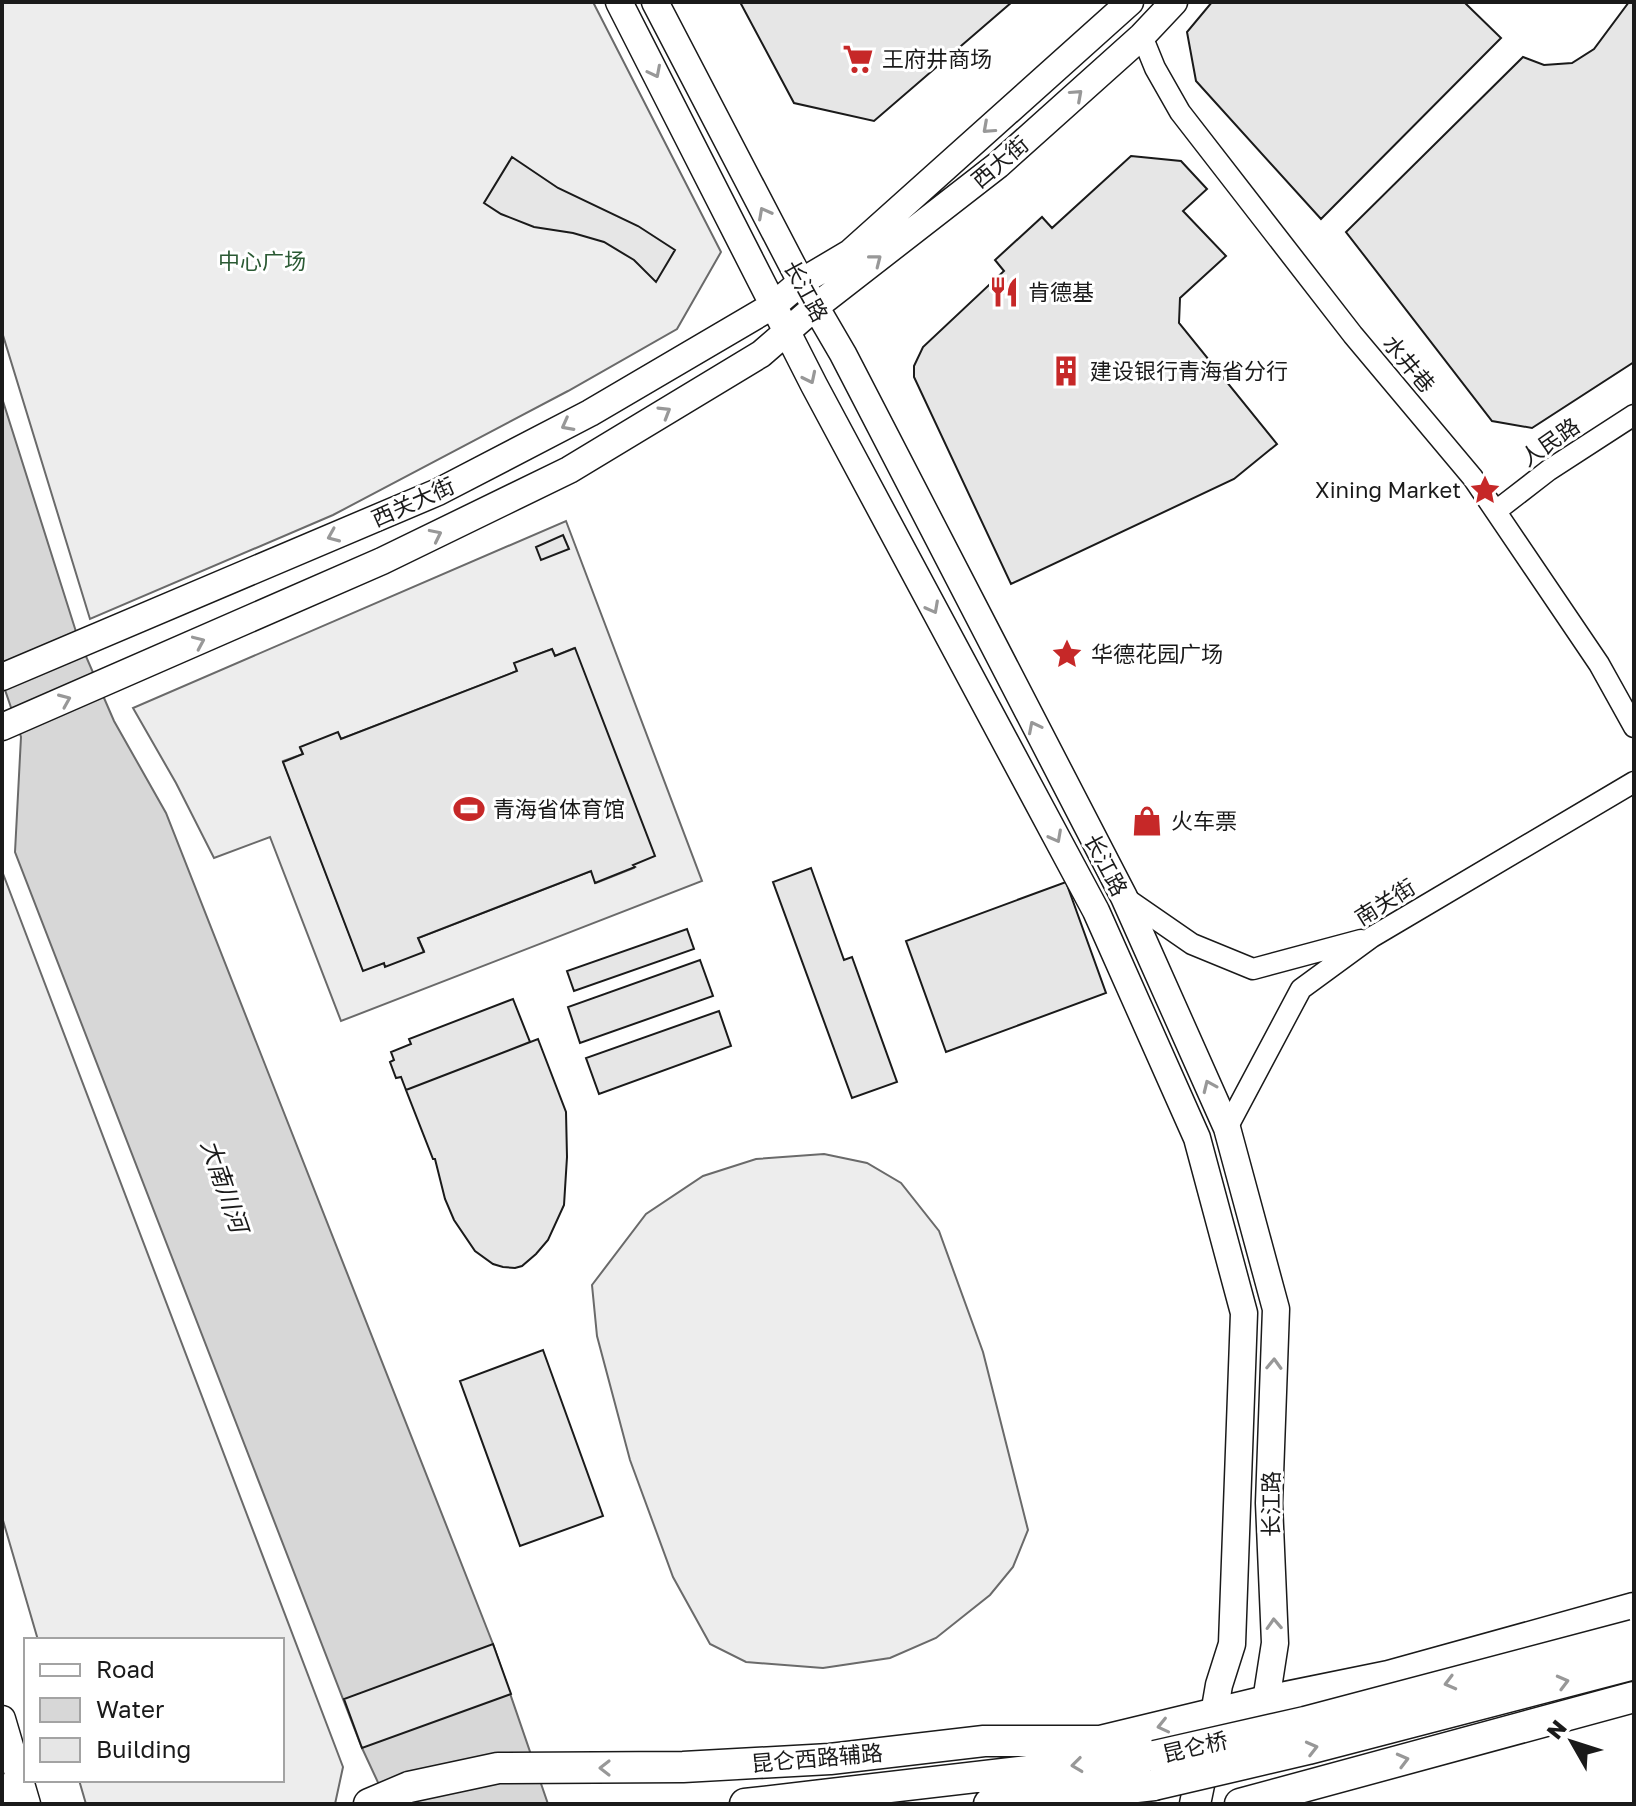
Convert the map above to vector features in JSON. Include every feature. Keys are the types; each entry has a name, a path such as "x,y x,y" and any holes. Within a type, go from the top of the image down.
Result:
{"highway":[{"name":"昆仑西路辅路","path":"369,1804 409,1787 498,1768 683,1767 830,1759 984,1741 1100,1741 1266,1701 1389,1676 1634,1608"},
{"name":"昆仑桥","path":"745,1804 1155,1756 1305,1722 1634,1635"},
{"name":"昆仑桥","path":"989,1804 1154,1785 1308,1749 1634,1664"},
{"path":"1244,1804 1634,1697"},
{"name":"长江路","path":"1244,1804 1266,1701"},
{"path":"1195,1804 1214,1714"}],"main road":[{"name":"长江路","path":"619,2 814,385 1096,911 1197,1138 1244,1313 1232,1644 1214,1714"},
{"name":"长江路","path":"655,2 814,308 843,354 1124,897 1227,1128 1276,1309 1269,1503 1275,1643 1266,1701"},
{"name":"西大街","path":"2,727 382,561 569,470 761,354 814,308 998,165 1142,36 1174,2"},
{"name":"西大街","path":"801,282 850,253 1121,5"},
{"name":"西关大街","path":"2,677 438,492 590,413 774,305 801,282"},
{"path":"2,1719 27,1804"},
{"path":"2,1738 2,1788 7,1804"}],"street":[{"name":"水井巷","path":"1142,36 1155,68 1180,112 1353,335 1473,478 1599,664 1634,727"},
{"name":"人民路","path":"1496,511 1549,470 1634,415"},
{"name":"南关街","path":"1227,1128 1301,989 1372,937 1634,782"},
{"path":"1124,897 1192,944 1253,969 1372,937"}],"shaded area":[{"name":"中心广场","path":"2,2 593,2 721,252 677,329 568,391 333,515 90,619 2,332"},
{"path":"566,521 702,881 341,1021 270,837 214,858 133,708","holes":["574,648 634,868 596,883 591,871 418,938 424,951 385,966 384,963 363,970 283,761 303,754 300,748 341,739 517,671 515,663 552,649 555,656"]},
{"path":"2,871 343,1767 335,1804 86,1804 80,1782 284,1782 284,1638 37,1638 2,1517"},
{"path":"824,1154 867,1163 901,1183 939,1231 983,1352 1028,1530 1013,1567 990,1595 936,1638 890,1658 823,1668 746,1662 710,1644 673,1577 630,1460 597,1336 592,1285 646,1214 703,1176 756,1159"}],"water":[{"name":"大南川河","path":"2,398 78,638 114,721 166,813 493,1644 548,1804 388,1804 362,1748 15,852 21,737 2,681"}],"building":[{"name":"王府井商场","path":"740,2 1012,2 874,121 794,103"},
{"path":"1212,2 1464,2 1501,38 1321,219 1196,81 1187,32"},
{"path":"1629,2 1634,2 1634,362 1532,428 1492,421 1346,232 1523,57 1544,65 1572,63 1594,49"},
{"name":"建设银行青海省分行","path":"1131,156 1181,161 1207,189 1183,211 1226,256 1180,298 1179,323 1277,444 1234,479 1011,584 914,377 914,366 923,347 1004,271 995,260 1042,217 1052,228"},
{"path":"512,157 558,188 638,226 675,250 656,282 634,260 604,242 534,227 501,214 484,203"},
{"path":"563,535 569,549 541,560 536,547"},
{"name":"青海省体育馆","path":"575,648 655,856 595,883 591,871 418,938 424,952 385,967 384,963 363,971 283,762 303,754 300,747 338,732 341,739 517,671 514,663 552,649 555,656"},
{"path":"811,868 844,960 852,957 897,1082 852,1098 773,882"},
{"path":"1066,882 1106,993 946,1052 906,941"},
{"path":"687,929 694,949 574,991 567,971"},
{"path":"700,960 713,996 580,1043 568,1007"},
{"path":"513,999 530,1042 406,1090 401,1077 396,1078 390,1062 394,1060 391,1052 411,1044 409,1039"},
{"path":"719,1011 731,1046 599,1094 586,1058"},
{"path":"538,1039 566,1112 564,1205 548,1240 536,1254 522,1266 503,1267 475,1251 454,1220 435,1159 406,1090"},
{"path":"543,1350 603,1516 520,1546 460,1381"},
{"path":"493,1644 511,1694 362,1748 344,1699"}],"place":[{"name":"王府井商场","path":"858,59"},
{"name":"肯德基","path":"1004,292"},
{"name":"建设银行青海省分行","path":"1066,371"},
{"name":"Xining Market","path":"1485,490"},
{"name":"华德花园广场","path":"1067,654"},
{"name":"青海省体育馆","path":"469,809"},
{"name":"火车票","path":"1147,821"}]}
